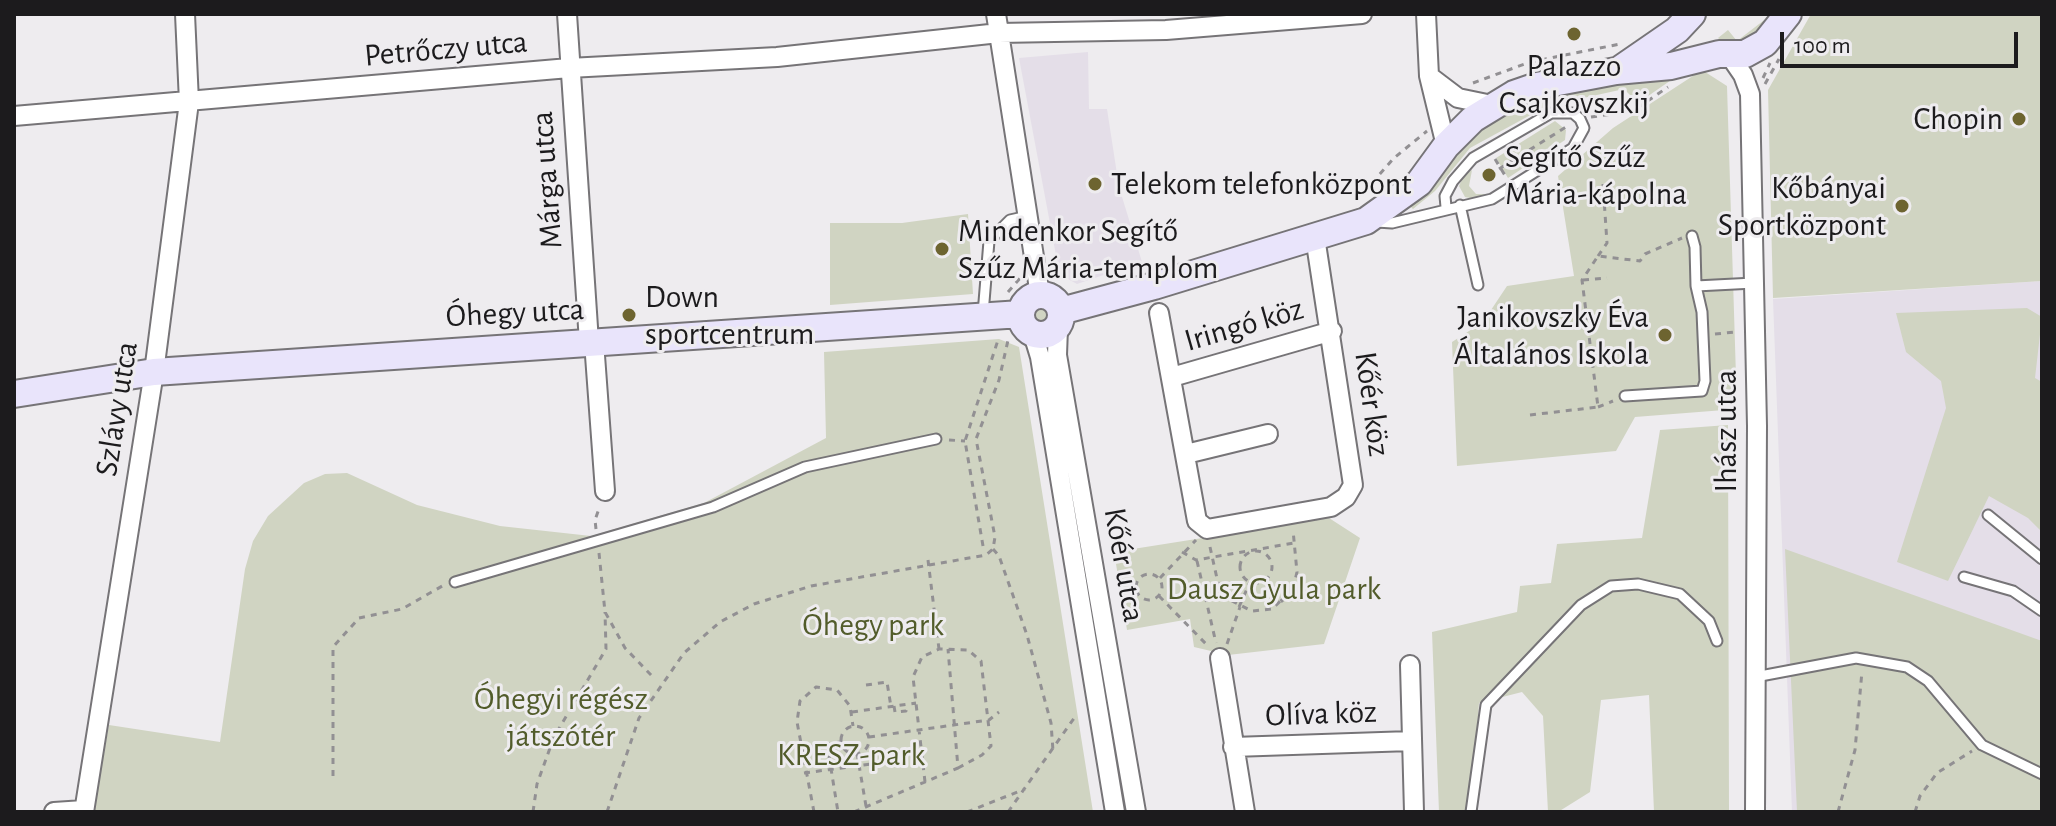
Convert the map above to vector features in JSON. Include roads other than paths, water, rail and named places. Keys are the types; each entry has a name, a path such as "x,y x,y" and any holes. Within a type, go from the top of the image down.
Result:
{"street":[{"name":"Szlávy utca","path":"84,811 154,372 189,102 185,14"},
{"name":"Márga utca","path":"567,14 605,491"},
{"name":"Petrőczy utca","path":"14,116 569,68 777,57 998,23 1166,22 1362,14"},
{"path":"1426,14 1429,76 1446,146"},
{"path":"1616,71 1677,30 1692,14"},
{"path":"1701,14 1701,29 1725,55"},
{"name":"Óhegy utca","path":"14,394 154,372 1027,314 1315,237 1419,183 1446,146 1492,105 1537,86 1616,71 1745,54 1765,43 1788,14"},
{"name":"Kőér utca","path":"998,23 1028,216 1027,314 1040,357 1115,812"},
{"name":"Ihász utca","path":"1725,55 1743,75 1750,97 1754,283 1755,812"},
{"path":"1429,76 1458,98 1492,105"},
{"name":"Kőér köz","path":"1186,454 1197,521 1207,529 1331,507 1346,497 1353,485 1332,331 1315,237"},
{"path":"1159,313 1186,454 1268,434"},
{"name":"Kőér utca","path":"1027,314 1057,355 1136,812"},
{"name":"Iringó köz","path":"1172,377 1332,331"},
{"path":"1220,658 1245,812"},
{"path":"1410,665 1414,812"},
{"name":"Olíva köz","path":"1233,747 1411,741"},
{"path":"54,812 84,811"}],"lane":[{"path":"1360,212 1392,223 1446,207 1479,204 1573,148 1584,128 1580,119 1573,113 1551,113 1473,158 1453,181 1445,196 1446,207"},
{"path":"1460,205 1478,285"},
{"path":"1027,314 989,241 1010,220 1028,216"},
{"path":"1625,396 1702,391 1705,381 1702,312 1696,286 1692,236"},
{"path":"1696,286 1754,283"},
{"path":"455,582 598,543 713,507 805,467 936,439"},
{"path":"1988,515 2042,559"},
{"path":"1964,577 2013,591 2042,611"},
{"path":"1471,812 1486,705 1581,605 1611,586 1638,584 1680,594 1709,621 1717,641"},
{"path":"1755,677 1863,659 1907,667 1928,681 1982,745 2042,774"}],"place":[{"name":"Palazzo Csajkovszkij","path":"1574,34"},
{"name":"Chopin","path":"2019,119"},
{"name":"Segítő Szűz Mária-kápolna","path":"1489,175"},
{"name":"Telekom telefonközpont","path":"1095,184"},
{"name":"Kőbányai Sportközpont","path":"1902,206"},
{"name":"Mindenkor Segítő Szűz Mária-templom","path":"942,249"},
{"name":"Down sportcentrum","path":"629,315"},
{"name":"Janikovszky Éva Általános Iskola","path":"1665,335"}],"park label":[{"name":"Dausz Gyula park","path":"1274,589"},
{"name":"Óhegy park","path":"873,625"},
{"name":"Óhegyi régész játszótér","path":"561,718"},
{"name":"KRESZ-park","path":"851,755"}]}
